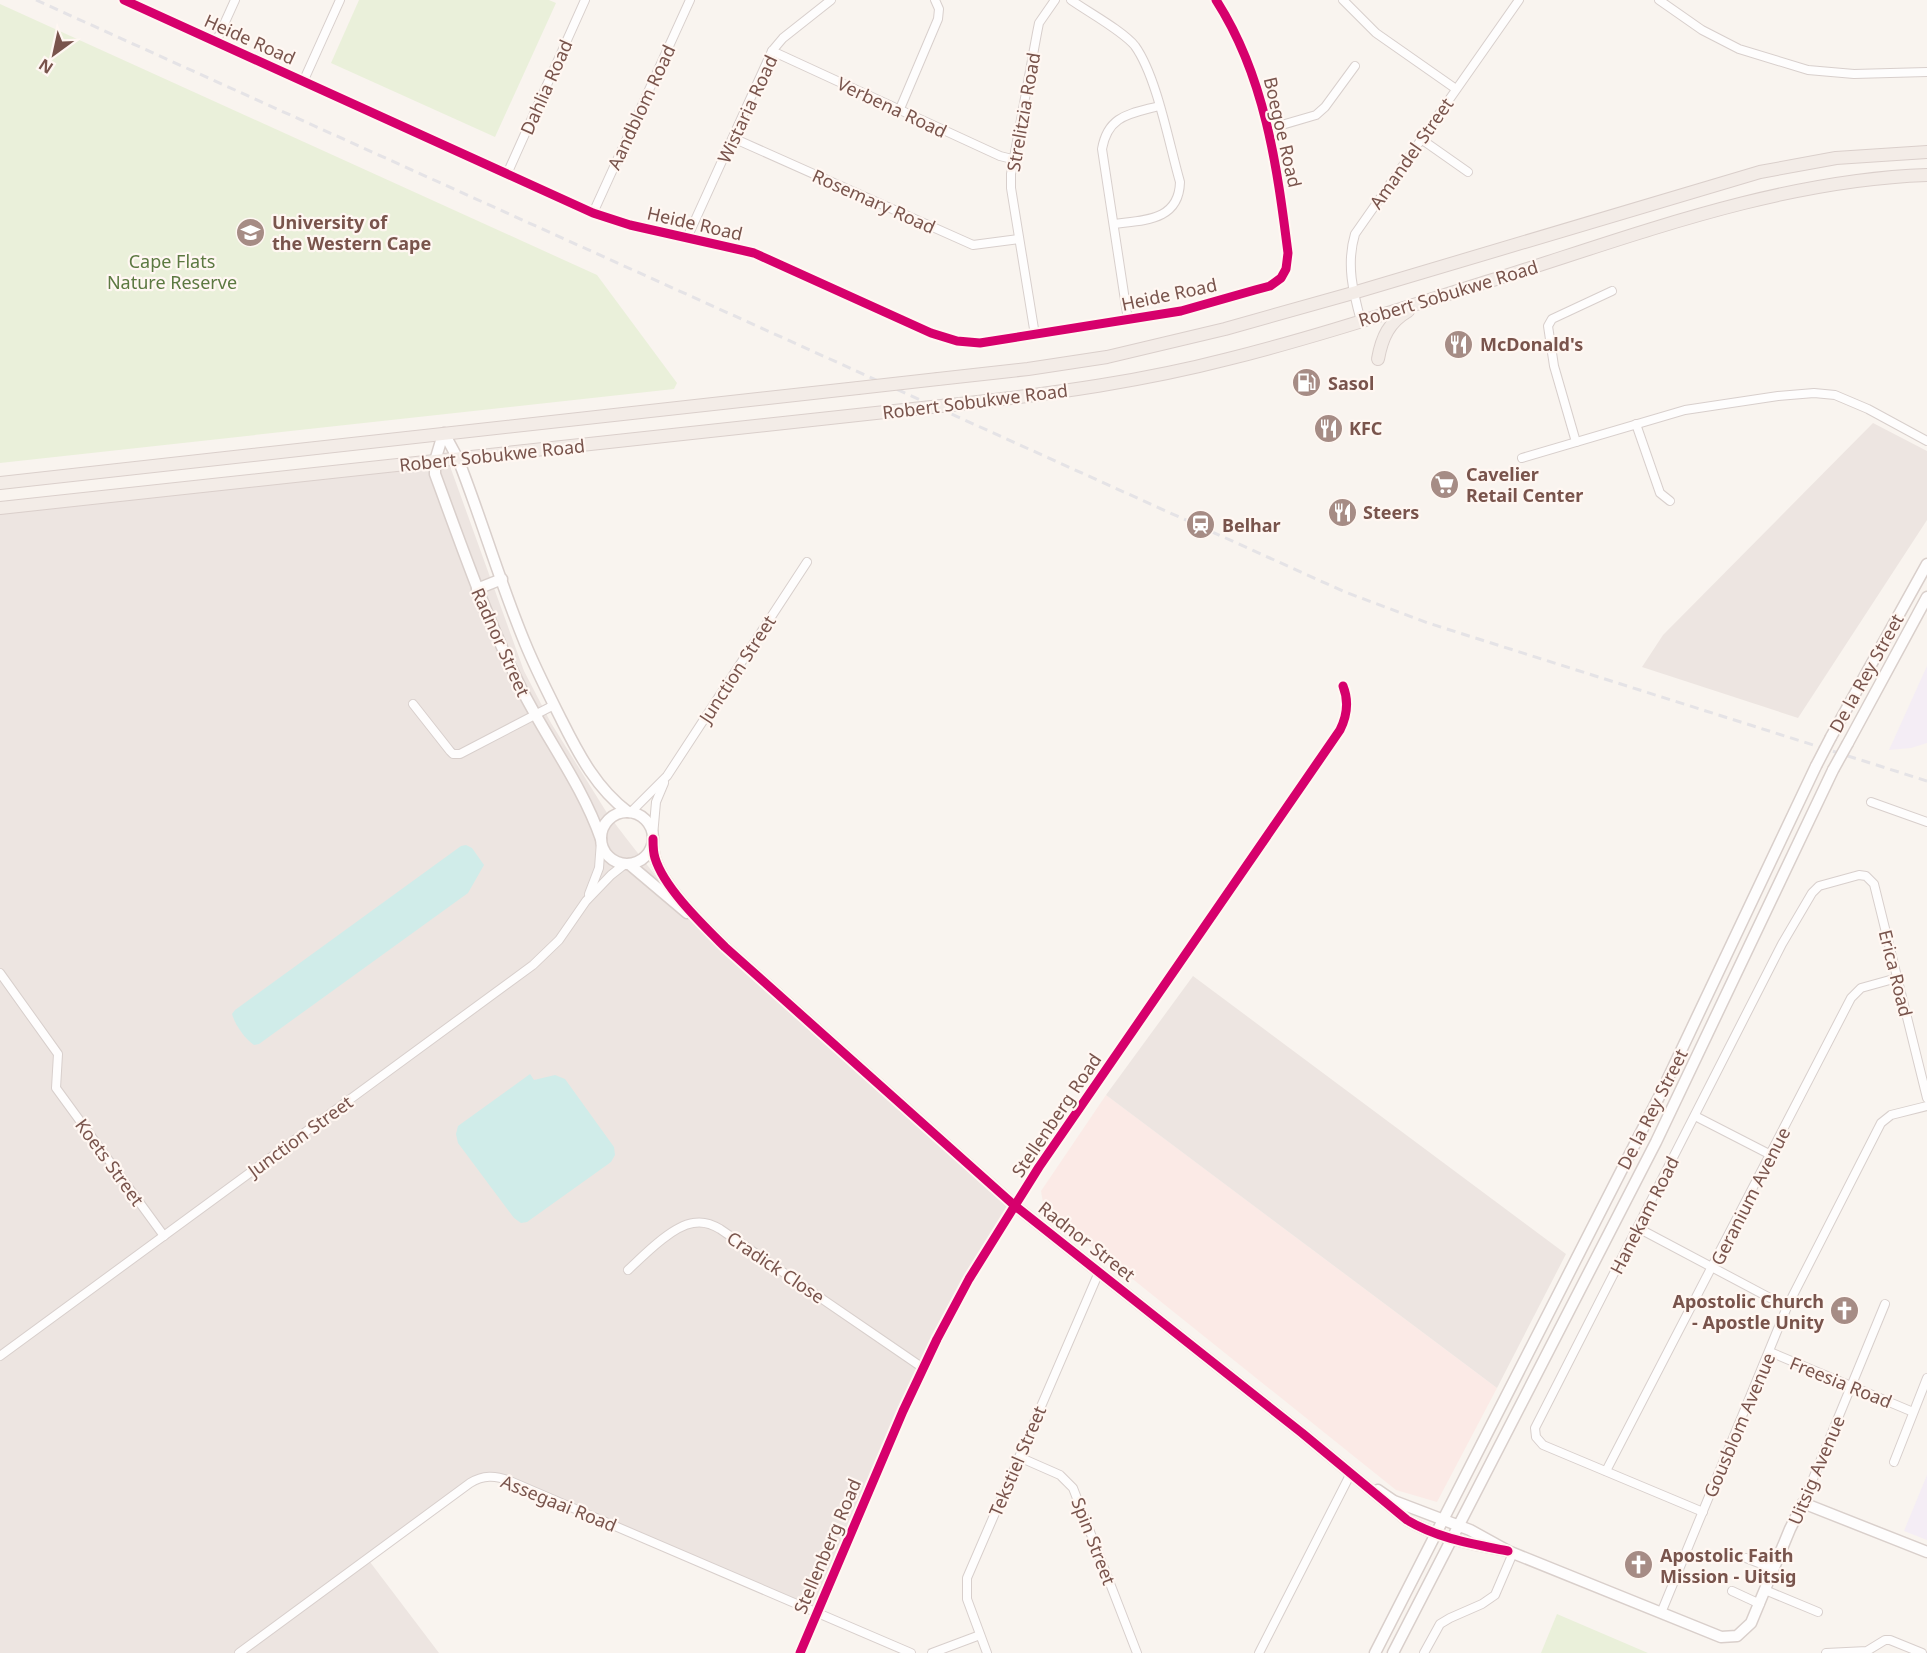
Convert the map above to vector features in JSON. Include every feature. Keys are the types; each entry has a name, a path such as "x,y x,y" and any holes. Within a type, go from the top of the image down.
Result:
{"main road":[{"name":"Robert Sobukwe Road","path":"0,483 1028,369 1107,357 1225,329 1353,293 1760,172 1836,158 1927,152"},
{"name":"Robert Sobukwe Road","path":"0,508 1070,391 1173,372 1239,356 1361,321 1684,220 1783,194 1837,183 1927,175"},
{"path":"1378,359 1380,346 1390,325 1400,315 1425,301"}],"street":[{"path":"216,42 235,0"},
{"path":"303,82 340,0"},
{"name":"Dahlia Road","path":"507,174 585,0"},
{"name":"Aandblom Road","path":"593,213 690,0"},
{"name":"Wistaria Road","path":"687,238 772,51 783,38 831,0"},
{"path":"899,111 938,18 939,9 935,0"},
{"name":"Strelitzia Road","path":"1035,334 1011,188 1012,159 1036,33 1039,23 1055,0"},
{"path":"1071,0 1135,46 1152,82 1180,182 1180,193 1169,211 1151,219 1114,224"},
{"name":"Boegoe Road","path":"1216,0 1246,54 1268,129 1278,175 1288,253 1286,269 1281,278"},
{"path":"1343,0 1376,33 1456,89"},
{"name":"Amandel Street","path":"1361,321 1353,293 1350,258 1356,234 1519,0"},
{"path":"1659,0 1702,30 1739,49 1808,70 1854,74 1927,72"},
{"name":"Heide Road","path":"129,1 593,213 630,225 754,253 941,337 968,343 980,343 1128,320 1192,308 1270,285 1281,278"},
{"name":"Verbena Road","path":"772,51 899,111 1000,156 1012,159"},
{"path":"1268,129 1316,115 1325,107 1355,66"},
{"path":"1128,320 1101,149 1110,127 1122,117 1159,106"},
{"name":"Rosemary Road","path":"733,138 973,245 1019,238"},
{"path":"1421,139 1468,172"},
{"path":"1576,442 1554,366 1548,326 1550,321 1612,291"},
{"path":"1522,458 1685,410 1814,393 1835,395 1869,409 1927,441"},
{"path":"1636,424 1660,493 1670,501"},
{"name":"Radnor Street","path":"443,434 458,459 539,678 569,735 602,788 614,802 629,812"},
{"name":"Radnor Street","path":"443,434 435,461 435,474 477,588 507,660 535,714 584,798 601,840"},
{"name":"Junction Street","path":"653,837 656,802 667,776 807,562"},
{"name":"De la Rey Street","path":"1375,1653 1661,1093 1816,766 1927,564"},
{"path":"477,588 502,579"},
{"name":"De la Rey Street","path":"1393,1653 1676,1102 1833,770 1927,597"},
{"name":"Stellenberg Road","path":"800,1653 923,1368 969,1279 1014,1205 1340,730 1346,714 1347,697 1343,686"},
{"path":"413,704 450,751 456,754 554,705"},
{"name":"Junction Street","path":"629,812 667,776"},
{"path":"1871,802 1927,822"},
{"path":"629,812 646,820 653,837 650,851 646,856 636,863 627,864 610,858 603,849 601,840 604,825 621,813 629,812"},
{"name":"Radnor Street","path":"653,837 654,853 660,870 670,886 702,923 734,955 1014,1205 1351,1473 1384,1503 1407,1520 1451,1540"},
{"name":"Junction Street","path":"0,1356 533,965 559,940 586,901 599,868 601,840"},
{"name":"Radnor Street","path":"627,864 702,923"},
{"name":"Junction Street","path":"586,901 627,864"},
{"name":"Hanekam Road","path":"1703,1512 1543,1445 1538,1441 1534,1432 1782,944 1814,891 1823,884 1859,875 1866,876 1874,884"},
{"name":"Erica Road","path":"1874,884 1927,1098"},
{"name":"Koets Street","path":"0,973 58,1054 56,1088 164,1236"},
{"name":"Geranium Avenue","path":"1606,1471 1854,994 1866,986 1897,978"},
{"name":"Gousblom Avenue","path":"1661,1613 1787,1307 1883,1120 1891,1115 1927,1106"},
{"path":"1695,1116 1771,1155"},
{"name":"Cradick Close","path":"628,1270 653,1247 680,1228 692,1223 710,1224 923,1368"},
{"path":"1638,1228 1787,1307"},
{"name":"Tekstiel Street","path":"987,1653 966,1593 967,1578 1099,1272"},
{"name":"Uitsig Avenue","path":"1459,1525 1511,1552 1712,1634 1731,1638 1748,1627 1760,1604 1885,1304"},
{"name":"Freesia Road","path":"1770,1352 1913,1412"},
{"path":"1894,1462 1927,1378"},
{"name":"Spin Street","path":"1019,1457 1060,1475 1073,1488 1137,1653"},
{"path":"1259,1653 1351,1473"},
{"name":"Assegaai Road","path":"238,1653 470,1484 486,1477 498,1477 510,1481 911,1653"},
{"name":"Radnor Street","path":"1362,1482 1394,1500 1459,1525"},
{"path":"1803,1503 1927,1552"},
{"name":"Uitsig Avenue","path":"1451,1540 1511,1552"},
{"path":"1424,1653 1440,1624 1482,1604 1495,1595 1511,1552"},
{"path":"1746,1557 1774,1569"},
{"path":"1765,1590 1818,1611"},
{"path":"1732,1591 1760,1604"},
{"path":"932,1653 980,1635"},
{"path":"1826,1653 1867,1651 1885,1640 1890,1640 1922,1653"}],"shaded area":[{"path":"1873,423 1927,451 1927,520 1798,718 1642,667 1663,635"},
{"path":"450,460 451,469 524,671 551,723 607,813 655,875 701,924 1014,1203 936,1339 816,1611 505,1478 485,1476 367,1558 439,1653 0,1653 0,509"},
{"path":"1927,666 1927,743 1911,748 1889,750"},
{"path":"1193,976 1566,1254 1497,1388 1106,1095"},
{"path":"1106,1095 1497,1388 1437,1502 1396,1490 1044,1208 1041,1191"},
{"path":"1927,1475 1927,1540 1904,1531"}],"green space":[{"path":"359,0 549,0 556,3 495,137 331,63"},
{"name":"Cape Flats Nature Reserve","path":"0,4 597,275 677,383 674,389 0,463"},
{"path":"1557,1614 1648,1653 1541,1653"}],"water":[{"path":"466,845 472,848 484,865 468,893 259,1044 254,1045 244,1035 233,1018 232,1014 235,1010 461,846"},
{"path":"530,1074 534,1080 555,1075 565,1079 614,1147 615,1155 611,1162 527,1222 521,1223 514,1218 458,1143 456,1134 458,1126"}],"railway":[{"path":"36,0 1345,592 1428,623 1927,781"}],"cycle path":[{"path":"124,0 593,213 630,225 754,253 931,333 957,341 980,343 1181,311 1270,286 1281,278 1286,269 1288,253 1279,187 1266,122 1246,59 1233,29 1216,0"},
{"path":"800,1653 903,1411 969,1279 1039,1167 1340,730 1346,708 1343,686"},
{"path":"653,839 653,851 660,870 675,894 706,928 1014,1205 1302,1433 1407,1520 1444,1536 1508,1551"}],"place":[{"name":"University of the Western Cape","path":"251,232"},
{"name":"McDonald's","path":"1459,344"},
{"name":"Sasol","path":"1307,383"},
{"name":"KFC","path":"1328,428"},
{"name":"Cavelier Retail Center","path":"1445,484"},
{"name":"Steers","path":"1342,512"},
{"name":"Belhar","path":"1201,525"},
{"name":"Apostolic Church - Apostle Unity","path":"1845,1311"},
{"name":"Apostolic Faith Mission - Uitsig","path":"1639,1565"}]}
